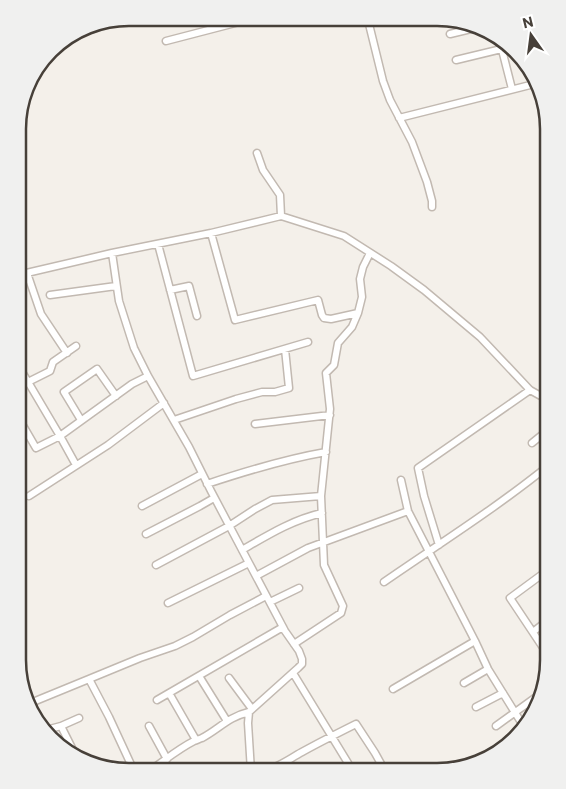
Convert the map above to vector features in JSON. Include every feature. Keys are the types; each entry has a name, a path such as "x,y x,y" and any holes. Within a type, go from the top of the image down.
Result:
{"street":[{"path":"166,41 224,26"},
{"path":"370,26 387,94 412,142 427,182 432,207"},
{"path":"450,34 465,30"},
{"path":"456,60 501,49"},
{"path":"502,50 512,90"},
{"path":"399,118 530,85"},
{"path":"257,153 263,170 280,195 281,216"},
{"path":"67,352 41,314 27,273 281,216 344,236 424,290 480,337 530,390 540,396"},
{"path":"211,233 235,320 318,300 324,318 331,319 358,313"},
{"path":"158,244 193,376 308,342"},
{"path":"112,253 119,301 134,348 189,447 248,563 302,659 302,664 250,711 227,721 161,763"},
{"path":"294,644 341,613 343,609 324,565 321,496 330,415 326,373 334,365 338,343 352,327 358,313 362,297 360,279 370,253"},
{"path":"50,295 116,286"},
{"path":"170,290 189,286 197,316"},
{"path":"28,382 50,371 53,362 76,346"},
{"path":"174,420 236,399 262,392 276,392 290,388 285,349"},
{"path":"82,420 64,392 96,369 116,396"},
{"path":"26,431 36,448 60,436 132,384 148,376"},
{"path":"26,379 76,465"},
{"path":"440,545 424,496 418,468 530,390"},
{"path":"28,496 108,445 164,403"},
{"path":"255,424 330,415"},
{"path":"532,443 540,436"},
{"path":"207,484 259,467 326,452"},
{"path":"384,582 440,545 540,473"},
{"path":"142,506 202,474"},
{"path":"401,480 408,512 476,641 488,669 520,720"},
{"path":"156,565 229,526 272,500 321,496"},
{"path":"146,534 214,498"},
{"path":"256,576 300,552 408,512"},
{"path":"242,550 293,522 322,513"},
{"path":"168,603 248,563"},
{"path":"540,576 510,598 540,643"},
{"path":"35,701 175,646 193,638 230,614 299,588"},
{"path":"533,632 540,626"},
{"path":"157,700 283,627"},
{"path":"393,689 476,641"},
{"path":"464,683 488,669"},
{"path":"293,673 348,763"},
{"path":"199,676 227,721"},
{"path":"229,678 250,711 248,723 251,763"},
{"path":"89,679 130,763"},
{"path":"169,693 196,740"},
{"path":"476,707 503,693"},
{"path":"496,726 531,701"},
{"path":"52,728 79,718"},
{"path":"286,762 356,724 381,763"},
{"path":"61,726 70,744"},
{"path":"149,726 167,759"}]}
